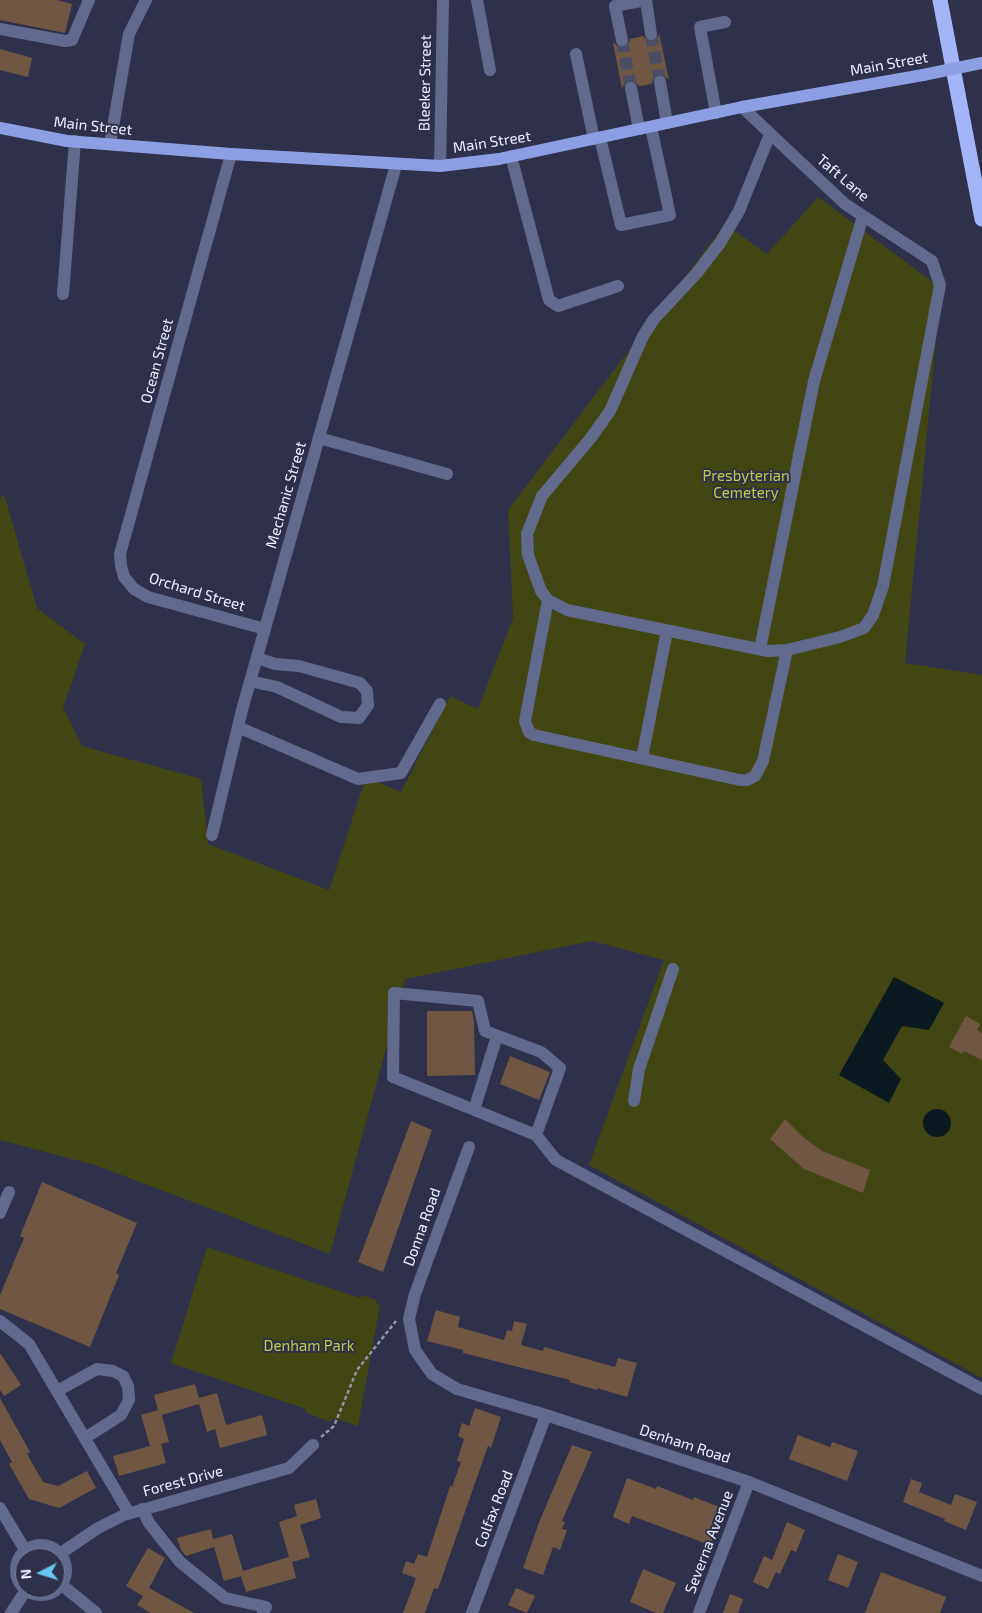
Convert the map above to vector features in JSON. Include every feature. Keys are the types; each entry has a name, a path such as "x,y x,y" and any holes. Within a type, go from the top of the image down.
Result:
{"highway":[{"path":"940,0 982,219"}],"main road":[{"name":"Main Street","path":"0,128 75,142 396,165 440,166 511,156 742,107 982,63"}],"street":[{"path":"0,29 65,42 72,40 89,0"},
{"path":"110,144 129,34 146,0"},
{"name":"Bleeker Street","path":"440,166 443,0"},
{"path":"477,0 490,70"},
{"path":"622,40 615,6 646,0 652,34"},
{"path":"716,113 700,26 725,22"},
{"path":"576,54 621,225 670,215 645,128 631,88"},
{"path":"660,82 667,123"},
{"name":"Taft Lane","path":"742,107 845,204 932,261 940,285 883,586 873,616 864,628 787,650"},
{"path":"548,600 525,727 534,735 740,780 748,780 754,776 763,761 787,650 760,649 567,610 548,600 541,590 528,555 527,534 542,496 590,439 610,411 643,336 654,319 696,274 720,243 739,212 770,134"},
{"path":"63,294 75,142"},
{"name":"Ocean Street","path":"124,577 120,566 120,554 231,154"},
{"path":"511,156 549,300 558,306 618,286"},
{"name":"Mechanic Street","path":"212,835 250,681 396,165"},
{"path":"760,649 814,381 863,216"},
{"path":"319,438 447,474"},
{"name":"Orchard Street","path":"124,577 134,589 148,597 265,629"},
{"path":"642,758 668,631"},
{"path":"250,681 277,687 341,716 359,718 368,705 367,691 360,683 299,666 275,664 257,658"},
{"path":"238,727 358,779 401,773 440,704"},
{"path":"634,1100 639,1069 673,968"},
{"path":"536,1134 560,1068 541,1052 485,1032 478,1001 394,993 393,1077 536,1134 556,1160 982,1390"},
{"path":"474,1110 497,1036"},
{"name":"Donna Road","path":"409,1319 415,1294 469,1147"},
{"path":"0,1213 8,1192"},
{"name":"Denham Road","path":"409,1319 410,1336 422,1363 444,1383 457,1389 546,1415 749,1482 982,1576"},
{"path":"0,1321 29,1344 129,1513"},
{"path":"57,1392 97,1368 113,1371 123,1376 128,1386 129,1400 122,1415 85,1438"},
{"name":"Colfax Road","path":"472,1613 546,1415"},
{"name":"Forest Drive","path":"65,1550 98,1528 129,1513 289,1468 313,1445"},
{"name":"Severna Avenue","path":"699,1613 749,1482"},
{"path":"0,1508 24,1548"},
{"path":"142,1509 149,1523 180,1562 225,1598 266,1607 264,1613"},
{"path":"30,1548 40,1544 55,1548"},
{"path":"65,1562 67,1567 65,1574"},
{"path":"65,1587 96,1613"},
{"path":"11,1613 21,1598"}],"path":[{"path":"313,1445 334,1426 357,1370 397,1320 409,1319"}],"green space":[{"name":"Presbyterian Cemetery","path":"818,197 941,288 905,663 982,675 982,1378 589,1165 664,960 592,941 405,979 330,1254 95,1165 0,1140 0,500 4,494 37,608 85,644 63,708 82,746 201,779 208,844 329,890 366,777 401,792 450,696 478,709 513,618 508,510 725,224 767,254"},
{"name":"Denham Park","path":"207,1247 360,1298 362,1295 377,1300 376,1304 380,1305 358,1426 333,1418 331,1422 305,1412 306,1409 171,1363"}],"shaded area":[{"path":"894,977 944,1003 929,1030 902,1026 883,1060 901,1079 889,1103 839,1075"},
{"path":"937,1109 947,1113 951,1123 947,1133 937,1137 927,1133 923,1123 927,1113"}],"building":[{"path":"0,0 57,0 72,4 65,33 0,20"},
{"path":"659,33 669,80 663,75 658,74 653,79 652,84 639,86 634,81 629,80 625,82 622,89 613,42 619,48 623,48 628,46 630,39 643,36 648,41 653,42"},
{"path":"0,49 32,58 28,77 0,70"},
{"path":"427,1011 472,1011 475,1075 427,1076"},
{"path":"966,1016 980,1024 977,1030 982,1033 982,1060 964,1051 962,1054 949,1047"},
{"path":"510,1056 550,1072 539,1100 500,1084"},
{"path":"785,1119 803,1137 822,1151 870,1170 863,1193 804,1169 770,1139"},
{"path":"411,1121 432,1130 383,1272 358,1262"},
{"path":"42,1182 137,1223 116,1273 119,1275 90,1347 0,1309 0,1295 24,1238 20,1236"},
{"path":"436,1310 460,1317 458,1327 504,1340 507,1330 512,1331 514,1321 527,1324 521,1345 543,1351 544,1347 615,1367 618,1358 637,1363 627,1397 569,1382 570,1380 463,1353 463,1350 427,1341"},
{"path":"0,1353 21,1385 4,1396 0,1390"},
{"path":"195,1384 199,1398 217,1393 226,1425 262,1415 267,1435 220,1448 215,1429 207,1432 199,1404 162,1415 169,1442 161,1444 166,1463 119,1476 113,1456 150,1446 141,1415 158,1410 154,1395"},
{"path":"0,1398 30,1452 27,1454 43,1482 58,1486 87,1471 96,1488 59,1508 29,1499 9,1464 12,1462 0,1440"},
{"path":"475,1408 501,1417 491,1448 488,1446 438,1589 434,1588 425,1613 403,1613 416,1578 402,1573 406,1561 414,1564 418,1554 427,1557 450,1486 452,1487 461,1462 457,1461 464,1439 458,1436 462,1423 469,1426"},
{"path":"798,1435 830,1447 832,1442 858,1451 847,1481 789,1459"},
{"path":"572,1445 592,1452 562,1521 565,1522 562,1529 567,1530 560,1550 553,1547 543,1575 523,1568 540,1520"},
{"path":"627,1478 656,1489 657,1486 693,1500 694,1497 724,1509 710,1545 632,1516 629,1524 613,1517"},
{"path":"911,1479 922,1483 919,1492 951,1505 955,1494 977,1502 966,1530 944,1521 945,1519 903,1502"},
{"path":"316,1499 321,1518 300,1525 310,1557 292,1562 296,1578 246,1592 241,1576 224,1581 214,1547 186,1556 181,1550 177,1538 211,1529 213,1539 232,1534 243,1571 289,1557 279,1522 297,1516 294,1505"},
{"path":"787,1522 805,1530 796,1552 791,1550 780,1574 776,1572 768,1589 753,1582 764,1556 772,1560"},
{"path":"148,1548 165,1558 149,1588 194,1613 151,1613 137,1605 143,1596 126,1586"},
{"path":"838,1554 858,1562 848,1588 828,1580"},
{"path":"643,1569 676,1583 663,1613 656,1613 630,1602"},
{"path":"881,1572 946,1597 940,1613 865,1613"},
{"path":"516,1588 535,1596 527,1613 508,1605"},
{"path":"730,1594 743,1599 738,1613 723,1613"}],"tunnel":[{"path":"651,34 660,82"},
{"path":"622,40 631,88"}]}
